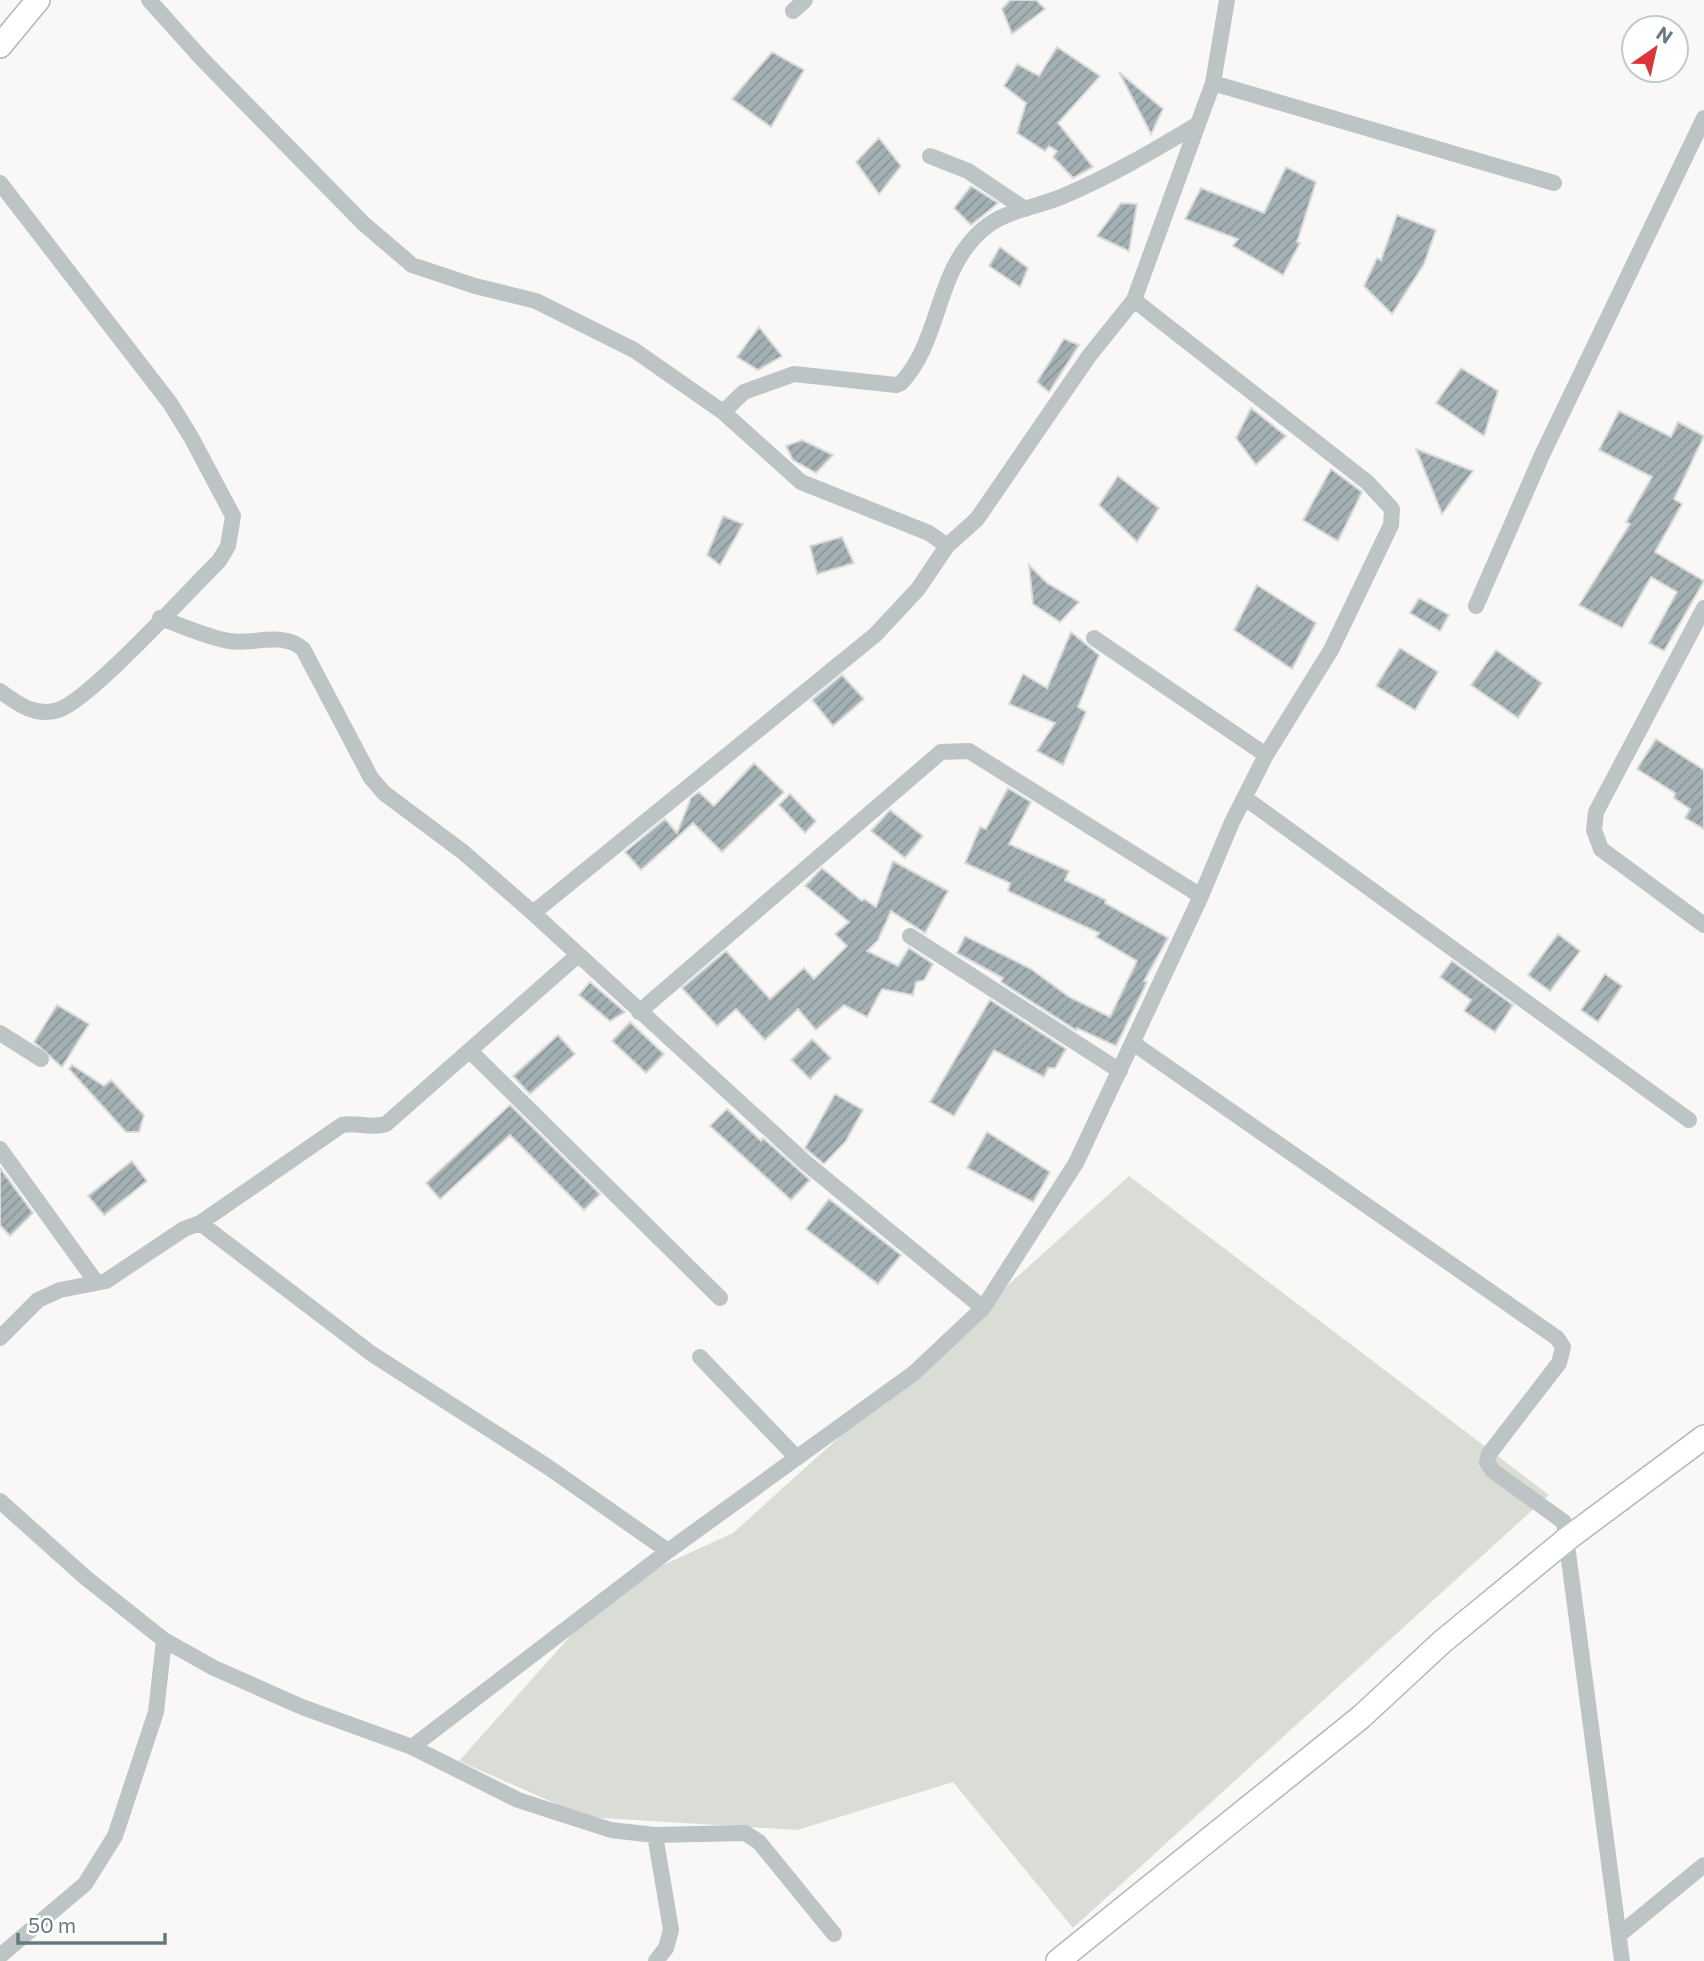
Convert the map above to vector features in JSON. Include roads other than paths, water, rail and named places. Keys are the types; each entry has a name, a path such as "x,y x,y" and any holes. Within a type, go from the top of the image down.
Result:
{"street":[{"path":"0,46 38,0"},
{"path":"149,0 202,59 355,215 412,265 475,286 536,301 634,350 723,412 801,482 929,533 947,546"},
{"path":"533,913 876,635 918,589 947,546 977,519 1089,356 1134,300 1213,83 1227,0"},
{"path":"1213,83 1554,183"},
{"path":"1476,606 1542,455 1704,118"},
{"path":"723,412 744,392 794,374 896,385 901,383 930,333 957,261 989,221 1061,197 1138,160 1198,124"},
{"path":"930,156 968,171 1025,209"},
{"path":"0,183 170,403 233,516 228,546 219,561 116,664 61,710 45,712 27,709 0,691"},
{"path":"412,1748 668,1551 914,1373 983,1308 1076,1163 1266,755 1331,650 1391,525 1392,509 1367,482 1134,300"},
{"path":"1704,607 1596,812 1594,830 1601,849 1704,925"},
{"path":"160,618 231,641 293,640 303,649 371,778 383,793 463,852 806,1163 983,1308"},
{"path":"1094,638 1266,755"},
{"path":"639,1012 941,752 969,751 1200,896"},
{"path":"1245,798 1689,1120"},
{"path":"910,936 1119,1071"},
{"path":"0,1338 38,1300 60,1290 106,1281 184,1229 200,1223 342,1125 356,1123 373,1128 386,1124 578,955"},
{"path":"0,1033 41,1059"},
{"path":"1133,1043 1557,1338 1563,1347 1559,1363 1489,1454 1487,1462 1493,1471 1564,1522 1622,1961"},
{"path":"470,1051 720,1298"},
{"path":"0,1149 96,1282"},
{"path":"200,1223 372,1354 548,1467 668,1551"},
{"path":"700,1357 797,1458"},
{"path":"1058,1961 1361,1717 1442,1643 1567,1539 1704,1437"},
{"path":"0,1501 86,1577 164,1640 214,1668 302,1707 412,1748 518,1800 611,1830 655,1835 745,1833 759,1842 834,1934"},
{"path":"0,1956 85,1884 115,1836 156,1712 164,1640"},
{"path":"655,1835 671,1930 666,1948 656,1961"},
{"path":"1619,1935 1704,1865"}]}
